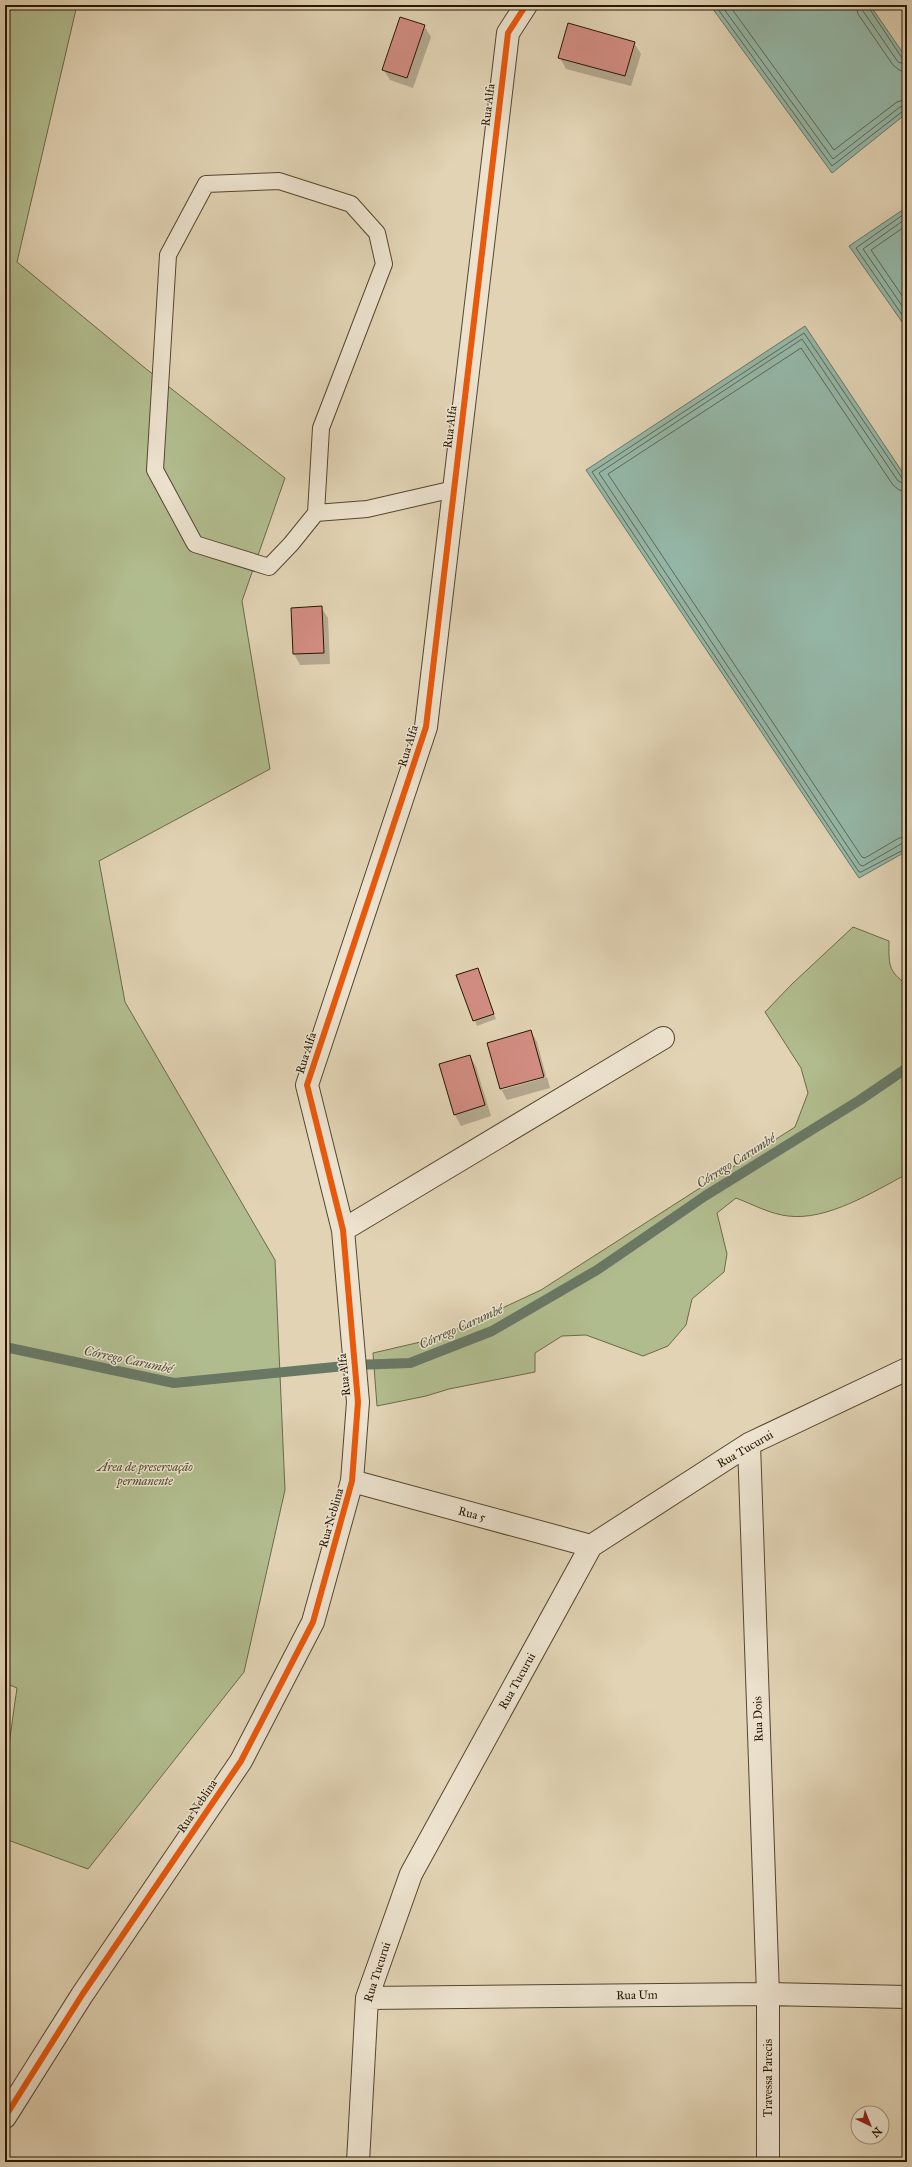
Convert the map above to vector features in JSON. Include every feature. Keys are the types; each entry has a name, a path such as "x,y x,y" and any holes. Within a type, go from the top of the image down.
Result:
{"street":[{"name":"Rua Alfa","path":"352,1481 358,1402 342,1230 307,1085 426,727 508,33 526,5"},
{"path":"342,1230 663,1038"},
{"name":"Rua Tucurui","path":"358,2162 366,1998 411,1874 591,1546 749,1444 907,1369"},
{"name":"Rua Dois","path":"749,1444 768,1994"},
{"name":"Rua 5","path":"352,1481 591,1546"},
{"name":"Rua Neblina","path":"5,2117 82,1995 241,1761 313,1622 352,1481"},
{"name":"Rua Um","path":"366,1998 768,1994 907,1997"},
{"name":"Travessa Parecis","path":"768,1994 768,2162"}],"lane":[{"path":"316,513 321,428 384,264 377,233 351,204 279,181 206,184 168,255 155,470 195,544 269,567 291,544 316,513 367,509 454,489"}],"green space":[{"name":"Área de preservação permanente","path":"5,5 77,5 17,262 145,368 285,478 242,601 270,769 99,861 125,1002 275,1260 285,1490 244,1672 88,1869 5,1839 5,1772 17,1688 5,1683"},
{"path":"853,927 889,941 890,966 900,980 907,984 907,1174 865,1197 834,1210 818,1214 803,1216 781,1215 736,1198 717,1213 727,1254 724,1272 692,1299 686,1325 668,1346 643,1356 586,1335 562,1336 535,1353 535,1372 449,1389 426,1396 377,1406 373,1353 438,1338 541,1290 795,1127 808,1093 801,1068 765,1012 793,983"}],"water":[{"path":"710,5 870,5 907,59 907,113 832,173"},
{"path":"907,207 907,329 849,246"},
{"path":"805,326 907,479 907,851 859,878 586,470"}],"building":[{"path":"400,17 425,25 407,78 382,70"},
{"path":"568,23 635,42 625,76 558,58"},
{"path":"322,606 324,653 293,654 291,608"},
{"path":"478,968 494,1014 473,1021 456,975"},
{"path":"531,1030 544,1077 500,1089 487,1043"},
{"path":"470,1055 485,1105 454,1115 439,1064"}],"waterway":[{"name":"Córrego Carumbé","path":"5,1347 174,1383 355,1365 410,1363 492,1331 597,1270 705,1196 860,1100 907,1068"}],"cycle path":[{"path":"5,2117 82,1995 241,1761 313,1622 352,1481 358,1402 343,1230 307,1085 426,727 508,33 526,5"}]}
